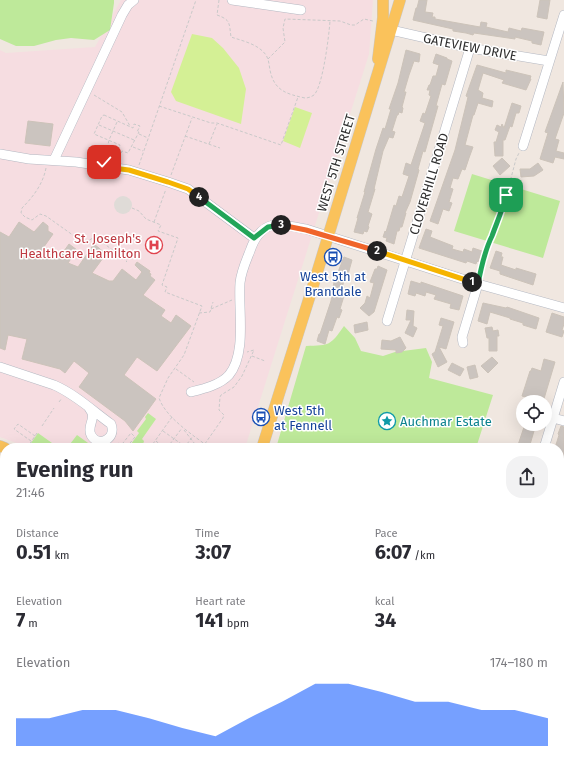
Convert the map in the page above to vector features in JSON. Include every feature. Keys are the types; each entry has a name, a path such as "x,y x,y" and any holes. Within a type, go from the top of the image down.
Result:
{"main road":[{"path":"376,81 379,42 383,18 383,0"},
{"name":"WEST 5TH STREET","path":"264,443 400,0"}],"street":[{"path":"51,160 122,15 128,5 134,0"},
{"path":"232,0 300,10"},
{"path":"523,146 564,15"},
{"name":"GATEVIEW DRIVE","path":"391,30 470,48 549,61"},
{"name":"CLOVERHILL ROAD","path":"387,321 470,48"},
{"path":"0,154 76,162 137,172 188,189 254,238"},
{"path":"190,392 220,382 228,376 235,366 240,331 240,282 243,269 254,238 268,227 281,225 306,230 406,260 478,284 564,308"},
{"path":"463,343 462,337 478,284"},
{"path":"0,366 62,388 89,408"},
{"path":"546,443 564,382"},
{"path":"553,418 564,421"}],"path":[{"path":"138,168 196,0"},
{"path":"219,0 217,15 229,22 231,37 254,45 265,54 268,59 271,76 275,86 282,91 308,99 314,95 318,87 328,43 330,21"},
{"path":"268,59 286,42 284,28 285,19 340,21 351,25 355,25 364,19 374,21"},
{"path":"159,106 211,123 217,123 281,145 298,97"},
{"path":"98,98 122,112 130,126"},
{"path":"104,115 117,121 133,128 134,124 140,126 137,132 139,132 128,154 122,151 121,154 117,152 120,145 94,134 102,116 104,115"},
{"path":"170,177 192,117"},
{"path":"104,167 105,152 117,121"},
{"path":"209,144 217,123"},
{"path":"98,124 135,141"},
{"path":"138,134 148,138"},
{"path":"185,136 220,148"},
{"path":"478,284 516,159 523,146"},
{"path":"132,147 144,152"},
{"path":"51,160 36,192 22,208 21,213 25,218 32,220 40,214 46,216 84,244 90,239 96,238 127,261 126,262"},
{"path":"154,222 167,187"},
{"path":"132,208 139,211 146,219 161,225 158,231 178,238 162,284 167,287 165,292 202,306 184,355 168,378 159,398 162,406 173,416 194,443"},
{"path":"199,313 210,312 211,310 240,296"},
{"path":"211,310 214,302"},
{"path":"206,443 224,415 219,410 220,398 234,387 242,376 254,350 244,353"},
{"path":"252,356 265,360"},
{"path":"175,369 198,384"},
{"path":"59,402 63,396"},
{"path":"42,426 54,408"},
{"path":"158,443 155,441 173,416"},
{"path":"34,436 18,424 14,429 31,441 37,433"},
{"path":"182,428 204,443"},
{"path":"171,443 182,428"},
{"path":"163,430 179,443"},
{"path":"123,443 131,433 135,436 129,443"},
{"path":"188,443 193,436"}],"shaded area":[{"name":"St. Joseph's Healthcare Hamilton","path":"121,0 373,0 369,54 247,443 16,443 0,437 0,50 6,53 95,47"},
{"path":"119,196 127,196 132,201 130,212 127,214 119,214 114,209 114,201"}],"green space":[{"path":"0,0 114,0 114,3 110,30 94,40 71,38 56,40 34,46 16,46 0,39"},
{"path":"192,34 212,38 223,48 239,68 246,89 241,124 176,101 171,92"},
{"path":"295,107 312,113 300,148 283,141"},
{"path":"472,174 560,201 543,258 454,231"},
{"name":"Auchmar Estate","path":"344,326 355,338 361,351 383,356 395,352 426,348 432,362 429,378 493,395 478,443 277,443 306,346 325,345 336,337"},
{"path":"148,413 156,419 142,439 144,441 143,443 132,443 139,433 137,431 146,419 145,417"},
{"path":"38,433 52,443 31,443"},
{"path":"77,435 88,443 71,443"}],"building":[{"path":"419,0 427,0 425,12 433,13 432,17 435,17 435,19 480,27 481,22 487,23 486,27 508,32 509,28 521,31 522,28 544,32 541,45 515,37 515,39 474,33 473,35 413,20"},
{"path":"540,0 550,0 547,19 537,17"},
{"path":"406,50 420,54 419,62 414,61 404,92 406,92 402,113 399,112 397,115 392,131 395,132 393,138 389,137 383,151 375,189 368,212 372,214 369,227 367,232 364,231 363,234 354,232 376,149 383,128 385,129 391,109 389,109 398,83"},
{"path":"436,54 452,61 445,85 442,84 436,106 438,106 425,152 423,151 410,202 405,213 402,227 400,227 399,231 397,231 394,244 386,241 387,238 383,237 385,231 386,232 394,205 396,206 399,196 402,197 409,176 403,174 406,163 411,165 425,123 420,121 423,113 425,114 431,96 429,95 430,90 427,90 433,76 436,76 439,65 433,63"},
{"path":"477,65 506,73 506,70 531,76 531,79 526,90 502,83 504,80 483,73 478,90 483,93 482,98 493,101 492,107 478,103 473,115 465,145 473,147 465,170 462,169 458,179 453,178 450,188 453,189 449,202 452,203 449,211 443,209 438,224 430,221 455,150 468,97 466,96"},
{"path":"563,82 564,113 555,139 559,140 556,151 564,153 564,159 555,157 553,163 540,159 548,133 545,132"},
{"path":"512,103 521,106 519,113 516,113 512,127 510,126 505,140 503,140 503,156 495,156 494,142 496,142 499,132 495,130 497,125 501,127 502,124 504,128"},
{"path":"28,121 53,124 50,146 25,143"},
{"path":"502,158 510,166 500,175 493,166"},
{"path":"538,163 543,170 534,176 521,177 520,169 530,169"},
{"path":"19,222 34,232 43,222 48,226 48,231 53,234 41,251 59,258 69,244 77,250 68,263 78,267 94,244 106,254 92,273 109,281 113,281 122,269 136,280 142,272 135,265 137,262 150,271 150,276 155,280 143,295 165,310 161,316 171,323 176,315 191,326 157,371 137,357 124,375 156,399 133,431 125,421 79,387 89,373 74,361 65,373 60,369 22,359 27,339 8,335 5,350 0,348 0,232 9,237"},
{"path":"426,229 432,231 430,237 453,246 452,249 463,252 464,249 472,252 473,248 482,251 478,262 477,261 476,264 467,261 466,263 419,248"},
{"path":"496,251 502,253 501,257 503,257 501,265 536,274 533,285 500,274 500,271 490,268"},
{"path":"344,257 352,260 347,278 345,277 342,288 344,289 342,296 344,296 340,309 342,310 339,318 337,317 332,331 329,330 325,344 317,341 331,301 334,282"},
{"path":"378,266 387,270 374,312 369,316 360,308 365,303 367,296 370,298 374,283 370,282 375,269 377,269"},
{"path":"411,281 421,284 421,282 463,296 459,310 450,308 451,304 434,299 436,295 426,292 425,296 416,293 415,296 408,294"},
{"path":"483,303 507,307 539,318 536,329 523,325 523,323 510,318 490,312 487,324 478,321"},
{"path":"407,310 414,311 413,326 417,328 413,337 405,333 411,320 406,320"},
{"path":"552,313 564,317 562,330 564,331 562,337 546,332"},
{"path":"441,318 454,322 446,349 439,347 447,362 438,367 432,354 435,352 443,326 439,325"},
{"path":"367,322 368,330 355,333 354,325"},
{"path":"492,327 493,331 498,330 499,336 497,336 497,351 489,351 489,338 487,338 485,328"},
{"path":"400,337 406,348 402,352 396,353 396,350 381,349 382,340 391,341"},
{"path":"492,357 498,363 488,373 481,366"},
{"path":"544,359 555,362 545,395 522,395 532,368 541,371"},
{"path":"452,363 464,369 460,376 448,370"},
{"path":"475,365 478,377 470,379 467,367"},
{"path":"561,426 564,427 564,443 557,443"},
{"path":"523,431 534,431 530,443 519,443"}],"place":[{"name":"St. Joseph's Healthcare Hamilton","path":"154,245"},
{"name":"West 5th at Brantdale","path":"333,257"},
{"name":"West 5th at Fennell","path":"261,417"},
{"name":"Auchmar Estate","path":"387,421"}],"route":[{"path":"104,162 104,167 137,172 188,189 254,238 268,227 274,225 306,230 478,284 486,254 506,195"}]}
